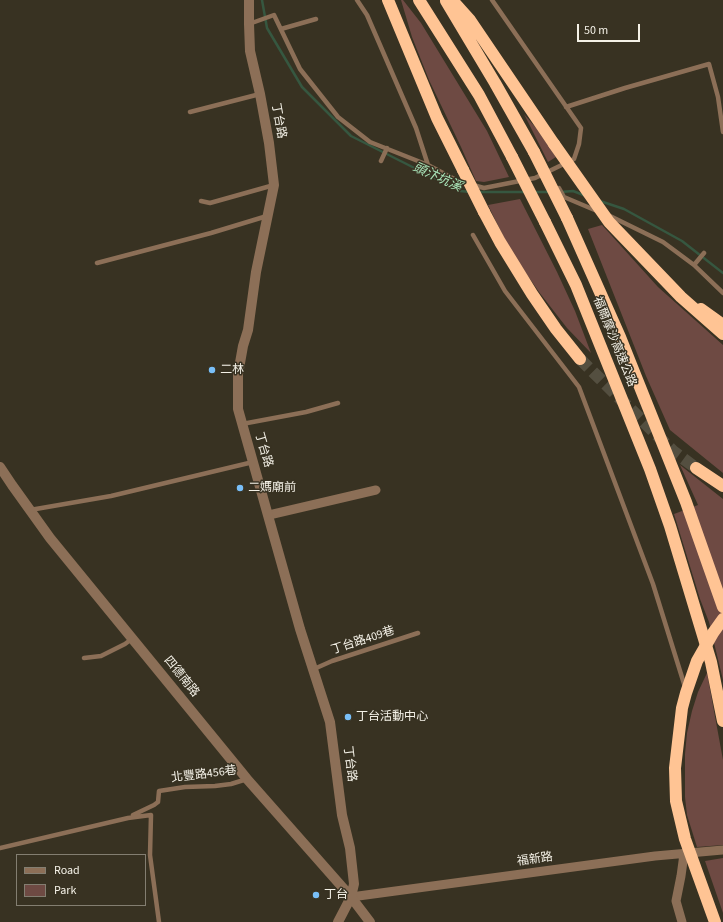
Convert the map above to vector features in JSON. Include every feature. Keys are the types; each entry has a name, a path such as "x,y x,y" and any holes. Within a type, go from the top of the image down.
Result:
{"highway":[{"path":"388,0 437,118 500,242 532,294 556,329 580,359"},
{"name":"福爾摩沙高速公路","path":"419,0 479,95 512,157 576,285 650,469 670,526 711,662 723,721"},
{"name":"福爾摩沙高速公路","path":"445,0 495,83 534,152 567,218 620,337 686,502 723,607"},
{"path":"452,0 470,20 609,222 681,297 723,334"},
{"path":"681,297 698,306 723,325"},
{"path":"696,468 723,486"},
{"path":"715,922 685,839 676,801 675,768 682,708 686,693 697,661 713,633 723,620"}],"street":[{"name":"丁台路","path":"248,1 250,51 269,143 274,185 256,272 248,330 243,346 238,374 238,409 300,629 330,722 342,815 350,848 354,884 351,897 338,922"},
{"name":"四德南路","path":"0,467 50,538 247,779 351,897 370,922"},
{"path":"269,515 376,490"},
{"name":"福新路","path":"351,897 647,858 723,850"},
{"path":"682,922 676,901 684,854"}],"lane":[{"path":"357,0 367,15 416,128 428,165"},
{"path":"249,24 274,15 300,69 338,117 370,142 428,165 458,181 484,188 535,178 574,159 580,144 581,128 492,0"},
{"path":"281,29 316,19"},
{"path":"566,107 709,64 718,97 723,132"},
{"path":"190,112 260,94"},
{"path":"381,161 387,148"},
{"path":"549,171 564,197 615,218 663,242 694,265 723,293"},
{"path":"201,202 210,203 274,185"},
{"path":"97,263 211,233 268,216"},
{"path":"472,235 505,291 579,387 653,584 686,688 686,709 675,748 679,824 684,854"},
{"path":"694,265 704,253"},
{"path":"242,424 306,412 338,403"},
{"path":"30,510 111,496 253,462"},
{"name":"丁台路409巷","path":"314,669 418,633"},
{"path":"84,658 101,656 125,644 133,638"},
{"name":"北豐路456巷","path":"128,818 154,806 158,802 159,791 186,786 215,786 231,784 247,779"},
{"name":"北豐路456巷","path":"0,848 128,818 151,815 150,855 159,922"}],"green space":[{"path":"401,0 403,0 421,23 487,131 509,177 484,182 476,181 429,80 412,37"},
{"path":"524,114 536,128 556,157 548,162"},
{"path":"520,199 575,311 591,353 567,328 539,292 510,250 488,205"},
{"path":"602,225 658,287 723,345 723,473 670,430 646,376 588,229"},
{"path":"680,465 723,499 723,680 709,622 700,599 674,514 698,505"},
{"path":"707,673 723,760 723,845 697,847 687,815 685,797 685,754 687,733 692,711 698,692"},
{"path":"723,858 723,913 705,861"}],"waterway":[{"name":"頭汴坑溪","path":"262,0 267,28 302,87 351,136 460,191 471,192"},
{"name":"頭汴坑溪","path":"561,192 573,191 586,196"},
{"name":"頭汴坑溪","path":"478,192 526,192"},
{"name":"頭汴坑溪","path":"533,192 550,192"},
{"name":"頭汴坑溪","path":"600,201 624,209 682,241 723,273"}],"tunnel":[{"path":"580,359 673,451 696,468"}],"place":[{"name":"二林","path":"212,370"},
{"name":"二媽廟前","path":"240,488"},
{"name":"丁台活動中心","path":"348,717"},
{"name":"丁台","path":"316,895"}]}
